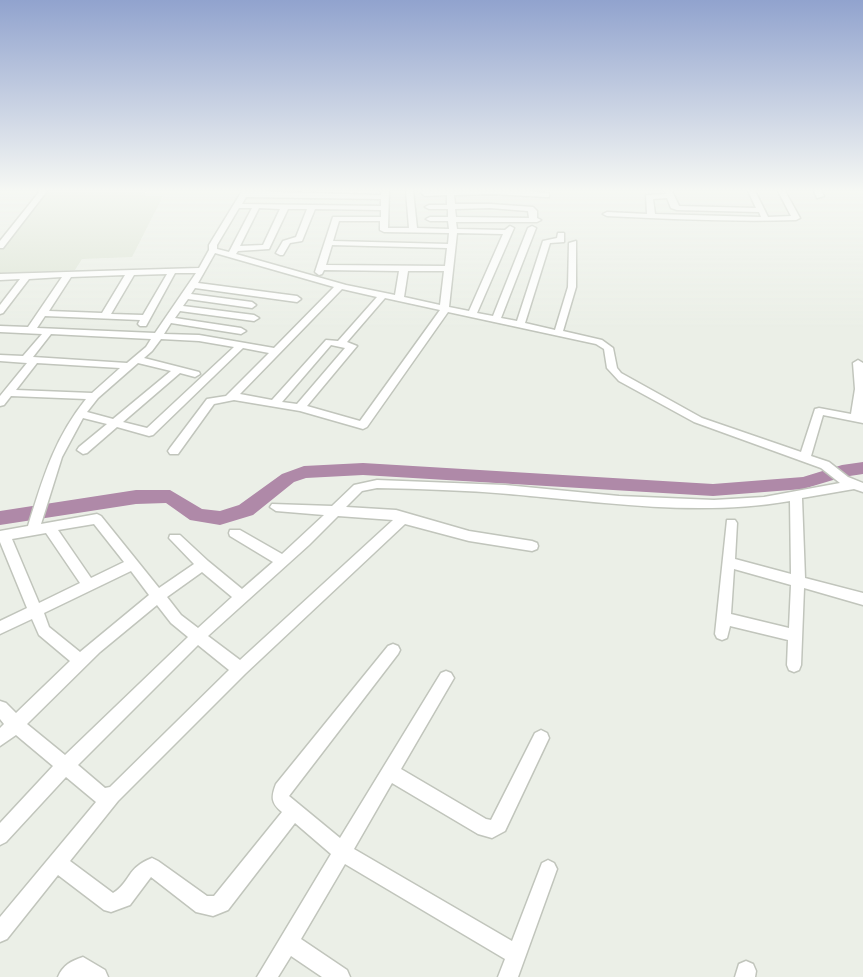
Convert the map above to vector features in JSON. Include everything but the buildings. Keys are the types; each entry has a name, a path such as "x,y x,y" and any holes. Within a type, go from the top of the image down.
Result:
{"street":[{"path":"34,526 56,457 80,414 94,396 134,363 157,336 193,285 218,237"},
{"path":"233,252 241,237"},
{"path":"233,252 266,247 271,237"},
{"path":"280,254 287,240 299,239 300,237"},
{"path":"317,279 331,237"},
{"path":"231,396 300,408 364,424 445,309 453,237"},
{"path":"472,315 506,237"},
{"path":"496,320 528,237"},
{"path":"520,326 547,241 561,240 561,237"},
{"path":"329,243 452,246"},
{"path":"558,334 572,287 573,243"},
{"path":"213,250 233,252 341,285 604,345 610,351 609,365 616,375 686,415 829,468 853,485"},
{"path":"321,267 450,269"},
{"path":"399,299 404,268"},
{"path":"0,277 202,270"},
{"path":"105,316 130,272"},
{"path":"136,335 172,272"},
{"path":"31,330 69,274"},
{"path":"0,311 27,276"},
{"path":"193,285 297,299"},
{"path":"174,451 211,401 226,400 231,396 341,285"},
{"path":"341,343 383,295"},
{"path":"185,296 252,305"},
{"path":"176,309 254,318"},
{"path":"43,313 147,318"},
{"path":"167,320 241,331"},
{"path":"0,328 199,338 275,351"},
{"path":"0,403 9,393 49,331"},
{"path":"274,404 329,342 353,346 300,408"},
{"path":"80,414 151,431 241,345"},
{"path":"0,358 134,363 195,374"},
{"path":"805,458 819,411 860,420 858,363"},
{"path":"83,450 178,370"},
{"path":"9,393 94,396"},
{"path":"0,836 66,765 197,638 283,561 358,488 376,484 505,489 619,500 714,504 764,501 853,485"},
{"path":"794,665 798,581 796,496"},
{"path":"276,507 396,515 469,536 532,546"},
{"path":"0,932 112,796 240,669 400,522 401,518"},
{"path":"80,661 48,636 2,536 34,526 50,528 97,519 176,619 197,638 240,669"},
{"path":"722,634 731,523"},
{"path":"50,528 88,584"},
{"path":"235,533 283,561"},
{"path":"174,538 242,597"},
{"path":"728,562 863,599"},
{"path":"0,628 133,564"},
{"path":"0,738 80,661 157,596 203,565"},
{"path":"723,618 795,636"},
{"path":"393,650 282,790 280,799 342,852 516,954"},
{"path":"267,977 446,678"},
{"path":"0,708 101,795 112,796"},
{"path":"390,772 483,828 492,829 499,825 541,738"},
{"path":"57,863 111,903 121,901 145,869 152,867 203,905 213,908 220,903 293,811"},
{"path":"508,977 548,869"},
{"path":"288,942 340,977"},
{"path":"68,977 75,970 83,967 98,977"}],"shaded area":[{"path":"9,237 142,237 132,257 82,259 75,270 0,273 0,248"}],"waterway":[{"path":"0,518 136,497 170,496 197,515 220,518 246,510 288,478 304,472 363,469 713,490 803,483 842,471 863,468"}]}
